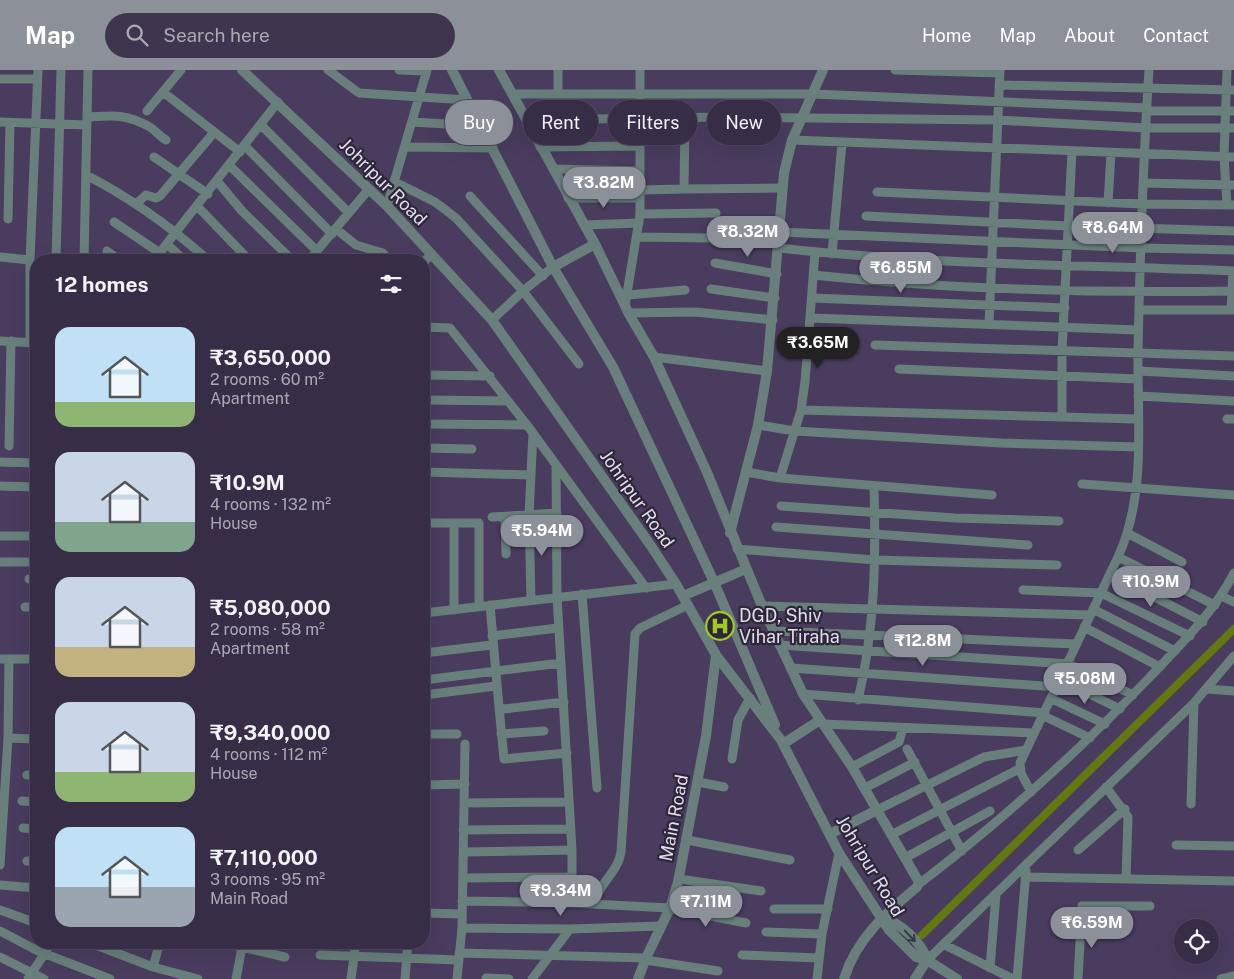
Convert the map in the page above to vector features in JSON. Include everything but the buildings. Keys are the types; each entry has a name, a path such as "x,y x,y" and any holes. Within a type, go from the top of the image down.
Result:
{"street":[{"path":"56,254 61,70"},
{"path":"84,254 88,70"},
{"name":"Johripur Road","path":"242,70 387,206 492,320 676,584 716,655 782,742 839,853 882,917 922,956 957,979"},
{"path":"328,70 359,93 468,100"},
{"path":"387,206 426,71 399,70"},
{"path":"452,70 468,100"},
{"path":"499,70 523,114"},
{"path":"558,70 558,93"},
{"path":"640,70 640,100"},
{"path":"730,533 758,425 767,371 780,240 782,188 792,140 823,70"},
{"path":"895,70 1000,71 994,222 990,262 989,324"},
{"path":"891,834 1019,769 1026,750 1045,715 1069,664 1076,644 1129,534 1138,447 1138,330 1149,70"},
{"path":"876,192 1108,203 1230,205 1231,89 1227,70"},
{"path":"147,112 176,72"},
{"path":"0,79 37,75 37,124 30,254"},
{"path":"999,85 1231,89"},
{"path":"163,92 242,149 334,231 356,245 383,254"},
{"path":"512,94 813,94 1147,110 1230,111"},
{"path":"159,254 198,207 278,102"},
{"path":"0,122 60,125 122,115 150,127 156,134 166,140"},
{"path":"697,118 997,120 1146,128 1230,128"},
{"path":"412,122 445,124"},
{"path":"8,219 10,123"},
{"path":"261,125 349,213"},
{"path":"136,204 146,195 156,198 160,196 211,136"},
{"path":"792,140 1229,157"},
{"path":"832,254 842,142"},
{"path":"491,145 553,266 613,367 714,582 782,742 819,723 1034,733"},
{"path":"684,189 685,145"},
{"path":"540,147 640,146 640,219 626,310"},
{"path":"405,147 493,148"},
{"path":"540,147 595,244 626,310 654,356 706,470 737,549 741,571 762,606 803,694 819,723 852,767 865,788 919,884"},
{"path":"1062,416 1062,350 1072,151"},
{"path":"1108,203 1111,153"},
{"path":"154,157 208,194"},
{"path":"230,166 317,251"},
{"path":"553,169 640,171"},
{"path":"86,175 136,204 177,233 201,254"},
{"path":"218,181 242,211 286,254"},
{"path":"395,182 449,211 523,291 579,364"},
{"path":"1143,183 1230,185"},
{"path":"568,198 640,194 684,189 782,188"},
{"path":"314,254 369,189"},
{"path":"470,196 543,276"},
{"path":"198,207 243,254"},
{"path":"584,225 716,213"},
{"path":"866,216 1068,226 1234,231"},
{"path":"114,222 153,254"},
{"path":"638,237 780,240 833,234 1142,248 1234,250"},
{"path":"780,240 814,252 832,254 1233,271 1232,310 1140,310"},
{"path":"167,244 178,254"},
{"path":"492,320 553,266 595,244"},
{"path":"107,251 111,254"},
{"path":"780,478 801,410 811,318 814,252"},
{"path":"0,257 30,260"},
{"path":"715,263 777,274"},
{"path":"814,275 876,281 1065,290 1140,292 1232,291"},
{"path":"711,289 775,298"},
{"path":"628,295 685,290"},
{"path":"812,298 1065,308"},
{"path":"626,310 696,312 773,320"},
{"path":"811,318 1138,330"},
{"path":"430,327 448,327 490,376 646,588"},
{"path":"0,341 30,342"},
{"path":"9,446 11,341"},
{"path":"875,345 1234,356"},
{"path":"654,356 767,371"},
{"path":"899,369 1062,376 1234,376"},
{"path":"430,375 490,376"},
{"path":"1138,396 1234,401"},
{"path":"430,400 508,401"},
{"path":"801,410 1137,419"},
{"path":"430,424 530,429"},
{"path":"758,425 795,431 1001,443 1138,447"},
{"path":"530,429 531,475 529,515 531,600"},
{"path":"430,448 472,449"},
{"path":"0,462 30,463"},
{"path":"556,465 558,628 571,829 572,903"},
{"path":"430,472 531,475"},
{"path":"746,472 780,478 874,487 992,495"},
{"path":"1082,484 1234,495"},
{"path":"0,486 30,487"},
{"path":"858,700 865,673 872,610 876,536 874,487"},
{"path":"781,506 955,518 1059,521"},
{"path":"492,517 557,513"},
{"path":"505,517 506,554"},
{"path":"454,522 454,610"},
{"path":"430,523 480,524 479,606"},
{"path":"776,527 876,536 1028,545"},
{"path":"1129,534 1182,562"},
{"path":"0,536 30,536"},
{"path":"737,549 875,560 1057,565"},
{"path":"1118,557 1215,605"},
{"path":"0,562 30,562"},
{"path":"683,596 741,571"},
{"path":"844,979 855,953 882,917 919,884 962,852 1105,724 1203,622 1234,573"},
{"path":"1110,574 1203,622"},
{"path":"430,612 676,584"},
{"path":"1022,590 1100,593 1190,636"},
{"path":"582,594 597,788"},
{"path":"1221,596 1234,602"},
{"path":"490,605 494,671 504,759 567,753"},
{"path":"595,904 597,892 616,868 621,852 635,634 640,628 688,605"},
{"path":"762,606 872,610 1092,612 1175,651"},
{"path":"25,607 30,607"},
{"path":"1084,627 1160,667"},
{"path":"430,652 558,628"},
{"path":"774,631 1076,644"},
{"path":"779,645 1069,664 1133,695"},
{"name":"Main Road","path":"638,979 660,926 670,908 679,879 698,782 716,655"},
{"path":"915,979 922,956 944,945 1194,703 1231,665 1234,656"},
{"path":"0,865 8,738 4,659 30,659"},
{"path":"430,679 561,663"},
{"path":"791,668 1059,684 1120,709"},
{"path":"430,694 496,686"},
{"path":"1208,689 1234,691"},
{"path":"803,694 1045,715 1090,738"},
{"path":"732,760 738,720 750,698"},
{"path":"1052,699 1105,724"},
{"path":"499,707 564,702"},
{"path":"1191,804 1194,703"},
{"path":"852,767 899,742 903,728"},
{"path":"501,734 544,731"},
{"path":"430,734 458,734"},
{"path":"8,738 30,739"},
{"path":"457,979 462,928 465,744"},
{"path":"908,749 962,852"},
{"path":"830,834 984,757 1026,750"},
{"path":"865,788 915,762"},
{"path":"1019,769 1031,792"},
{"path":"698,782 724,787"},
{"path":"430,785 465,784"},
{"path":"1106,787 1125,809 1128,821 1126,879"},
{"path":"22,801 30,802"},
{"path":"464,803 569,802"},
{"path":"1078,850 1125,809"},
{"path":"905,858 990,811"},
{"path":"23,828 30,828"},
{"path":"463,830 571,829"},
{"path":"687,840 790,860"},
{"path":"1176,845 1234,846"},
{"path":"463,852 572,850"},
{"path":"817,979 822,934 839,853"},
{"path":"944,945 1015,979 1026,865"},
{"path":"463,878 571,877"},
{"path":"1025,877 1234,881"},
{"path":"679,879 761,891"},
{"path":"0,884 30,887"},
{"path":"990,968 996,894"},
{"path":"462,901 572,903 670,908 746,923"},
{"path":"1078,979 1082,906 1150,906"},
{"path":"774,909 828,909"},
{"path":"0,910 30,921"},
{"path":"430,913 462,914"},
{"path":"462,928 570,929 660,926"},
{"path":"532,979 570,929"},
{"path":"0,931 30,946"},
{"path":"766,932 822,934"},
{"path":"35,949 110,979"},
{"path":"30,976 48,949"},
{"path":"106,949 153,967 198,979"},
{"path":"153,967 158,949"},
{"path":"236,979 242,949"},
{"path":"256,949 285,958"},
{"path":"351,979 355,949"},
{"path":"405,979 408,949"},
{"path":"320,954 408,957 551,956 646,959 718,971"},
{"path":"742,955 819,958"},
{"path":"0,957 30,976 44,979"},
{"path":"1221,979 1234,976"},
{"path":"486,978 509,979"}],"waterway":[{"path":"922,935 1234,629"}],"place":[{"name":"DGD, Shiv Vihar Tiraha","path":"720,626"}]}
